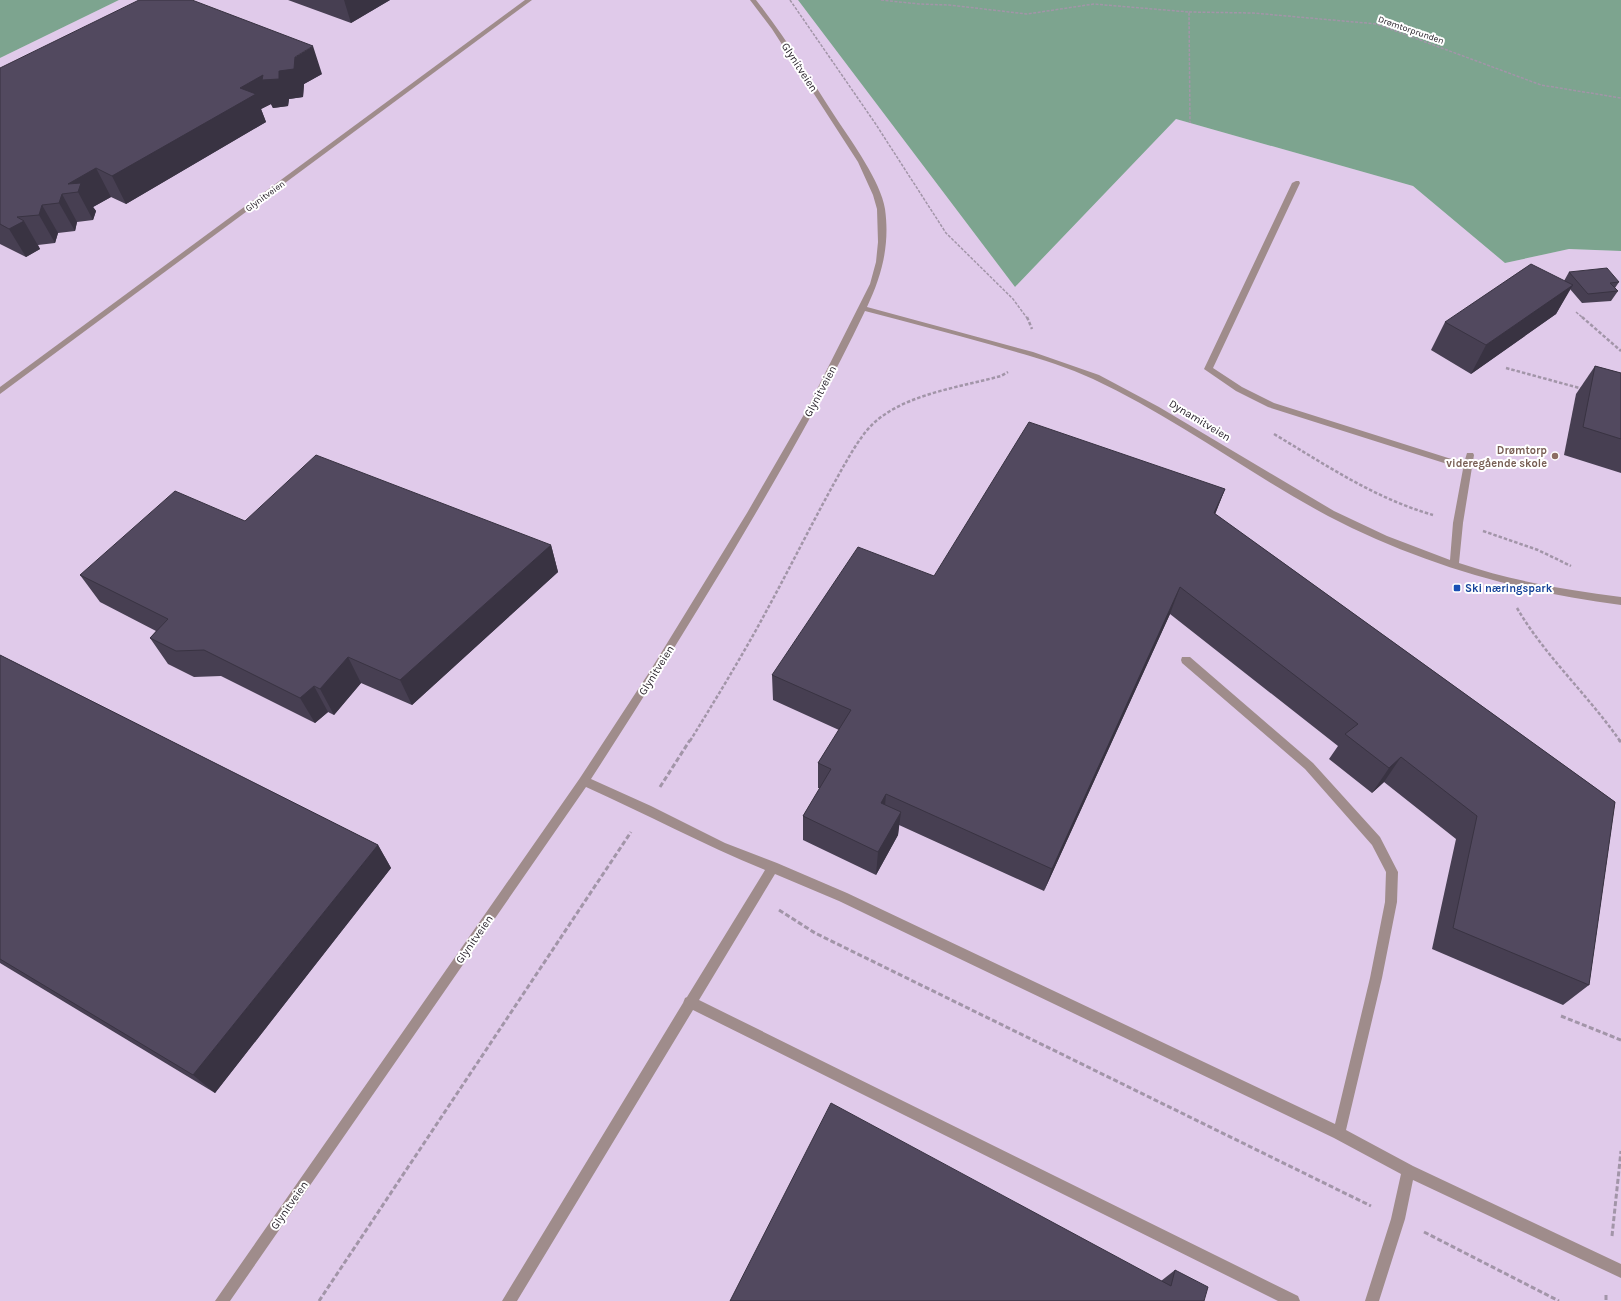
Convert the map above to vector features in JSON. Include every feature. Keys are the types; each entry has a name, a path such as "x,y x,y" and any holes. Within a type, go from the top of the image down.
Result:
{"street":[{"name":"Glynitveien","path":"0,391 529,0"},
{"name":"Glynitveien","path":"222,1301 584,781 654,674 750,515 810,411 874,284 881,255 882,224 881,209 876,195 861,162 775,28 754,0"},
{"path":"1296,183 1208,369 1235,388 1271,405 1467,467"},
{"name":"Dynamitveien","path":"863,308 1024,351 1093,376 1131,394 1172,417 1331,513 1412,551 1454,566 1512,582 1549,590 1621,601"},
{"path":"1454,566 1458,523 1470,455"},
{"path":"1186,660 1309,766 1376,840 1392,872 1391,902 1376,978 1339,1133"},
{"path":"584,781 646,809 721,847 844,897 1339,1133 1408,1171 1621,1271"},
{"path":"509,1301 689,1002 773,867"},
{"path":"689,1002 1293,1301"},
{"path":"1372,1301 1398,1219 1408,1171"}],"path":[{"path":"790,0 875,123 946,234 1014,299 1030,322 1033,333"},
{"name":"Drømtorprunden","path":"881,0 919,4 949,5 1027,14 1094,4 1189,12 1253,13 1377,24 1541,85 1621,98"},
{"path":"1189,12 1190,123"},
{"path":"1576,312 1621,351"},
{"path":"1506,368 1588,390"},
{"path":"1274,434 1377,494 1404,506 1501,536 1538,550 1577,569"},
{"path":"1516,606 1530,630 1605,719 1621,742"},
{"path":"755,895 815,933 1398,1219 1559,1301"},
{"path":"1561,1016 1621,1040"},
{"path":"1606,1301 1621,1151"}],"shaded area":[{"name":"Ski næringspark","path":"119,0 798,0 1015,287 1176,119 1413,186 1505,263 1569,249 1621,251 1621,1301 0,1301 0,58"}],"green space":[{"path":"0,0 119,0 0,58"},
{"path":"798,0 1621,0 1621,251 1569,249 1505,263 1413,186 1176,119 1015,287"}],"building":[{"path":"139,0 192,0 313,46 295,57 294,69 279,71 279,79 262,80 263,75 240,88 256,94 112,176 96,168 68,184 81,183 78,192 62,194 59,203 42,205 39,215 17,217 24,221 9,229 0,224 0,68"},
{"path":"1531,264 1573,285 1486,345 1445,322"},
{"path":"1607,268 1619,282 1610,283 1618,291 1588,294 1569,272"},
{"path":"1595,366 1621,373 1621,439 1583,427"},
{"path":"1029,422 1225,489 1214,513 1615,802 1589,985 1453,928 1477,816 1401,757 1389,768 1345,734 1358,724 1180,587 1052,869 886,794 881,803 901,812 878,852 803,816 831,769 818,763 851,710 772,675 858,547 934,576"},
{"path":"316,455 551,545 400,680 348,657 320,689 314,686 300,698 204,650 176,651 150,638 168,619 80,575 175,491 245,521"},
{"path":"0,655 378,845 193,1075 0,959"},
{"path":"831,1103 1171,1286 1175,1270 1208,1287 1204,1301 730,1301"}],"place":[{"name":"Drømtorp videregående skole","path":"1555,456"},
{"name":"Ski næringspark","path":"1457,588"}]}
